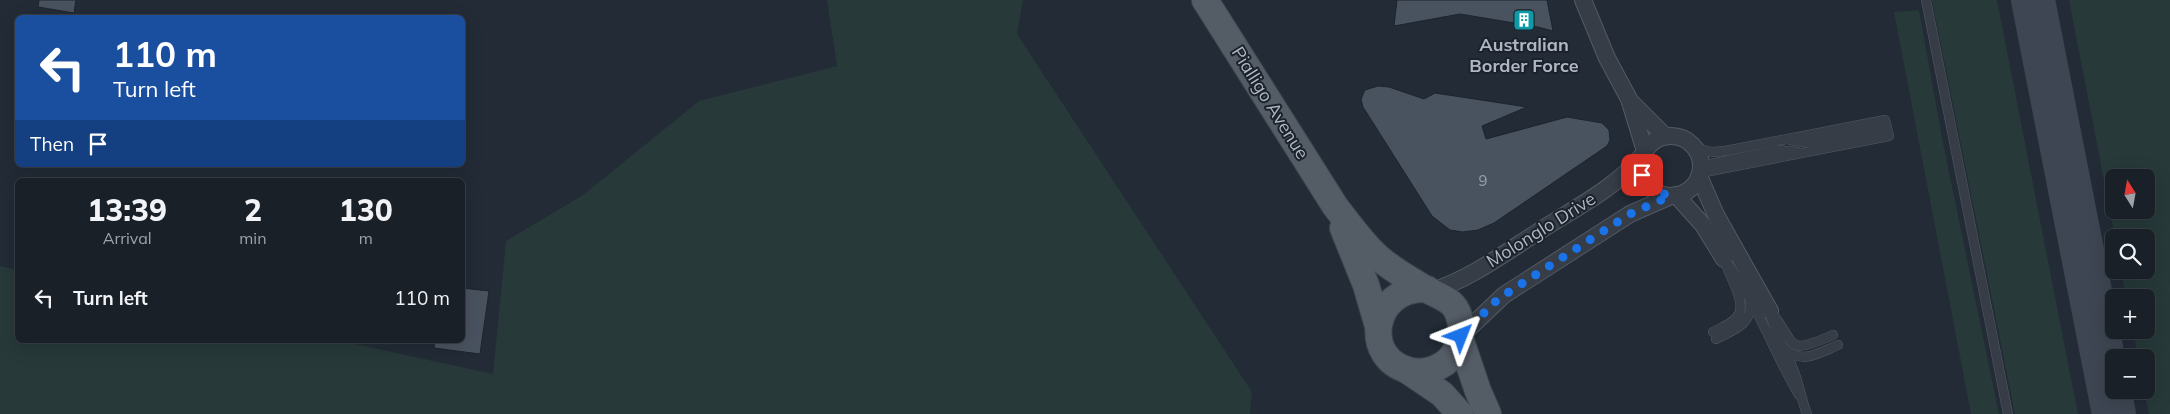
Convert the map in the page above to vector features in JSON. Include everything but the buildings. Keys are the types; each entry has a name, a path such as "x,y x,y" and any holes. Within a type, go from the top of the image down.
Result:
{"main road":[{"name":"Pialligo Avenue","path":"1205,0 1335,206 1376,255 1429,290"},
{"name":"Pialligo Avenue","path":"1335,206 1366,285 1378,326"},
{"path":"1460,414 1434,388 1395,364 1384,351 1378,335 1378,326 1383,310 1394,297 1410,290 1429,290 1446,299 1457,312 1461,337 1476,385 1488,414"},
{"path":"1402,368 1417,372 1438,367 1450,358 1461,337"}],"street":[{"path":"1583,0 1607,58 1629,99 1644,153"},
{"path":"1629,99 1664,136"},
{"path":"1724,259 1704,226 1673,196 1653,190 1646,183 1640,165 1644,153 1650,144 1664,136 1682,138 1695,148 1698,154 1700,172 1716,215 1770,311"},
{"name":"Molonglo Drive","path":"1429,290 1466,278 1609,187 1632,168 1644,153"},
{"path":"1673,196 1688,191 1700,172"},
{"name":"Molonglo Drive","path":"1461,337 1498,299 1630,214 1673,196"}],"lane":[{"path":"1926,0 2008,414"},
{"path":"1695,148 1717,152 1782,140 1887,128 1802,153 1777,150 1700,172"},
{"path":"1724,259 1740,301 1740,310 1737,318 1714,336 1747,319 1750,309 1748,296"},
{"path":"1724,259 1748,296 1786,372 1800,395"},
{"path":"1770,311 1778,320 1788,340 1798,347 1806,346 1833,335"},
{"path":"1770,311 1772,324 1794,369 1807,414"},
{"path":"1782,346 1791,354 1804,358 1838,345"}],"shaded area":[{"path":"827,0 1023,0 1017,34 1252,392 1250,414 0,414 0,266 15,270 15,343 351,343 493,374 506,241 583,195 699,101 837,66"},
{"path":"1932,0 1997,0 2078,414 2015,414"},
{"path":"2069,0 2170,0 2170,414 2149,414 2146,399 2155,399 2155,349 2137,349 2135,339 2155,339 2155,289 2125,289 2123,279 2155,279 2155,229 2113,229 2112,219 2155,219 2155,169 2105,169 2105,185"},
{"path":"1919,10 1943,143 1999,414 1971,414 1894,12"}],"taxiway":[{"path":"2033,0 2114,414"}],"place":[{"name":"Australian Border Force","path":"1524,20"}],"route":[{"path":"1461,336 1498,299 1630,214 1670,196 1653,190 1646,183 1642,175"}]}
